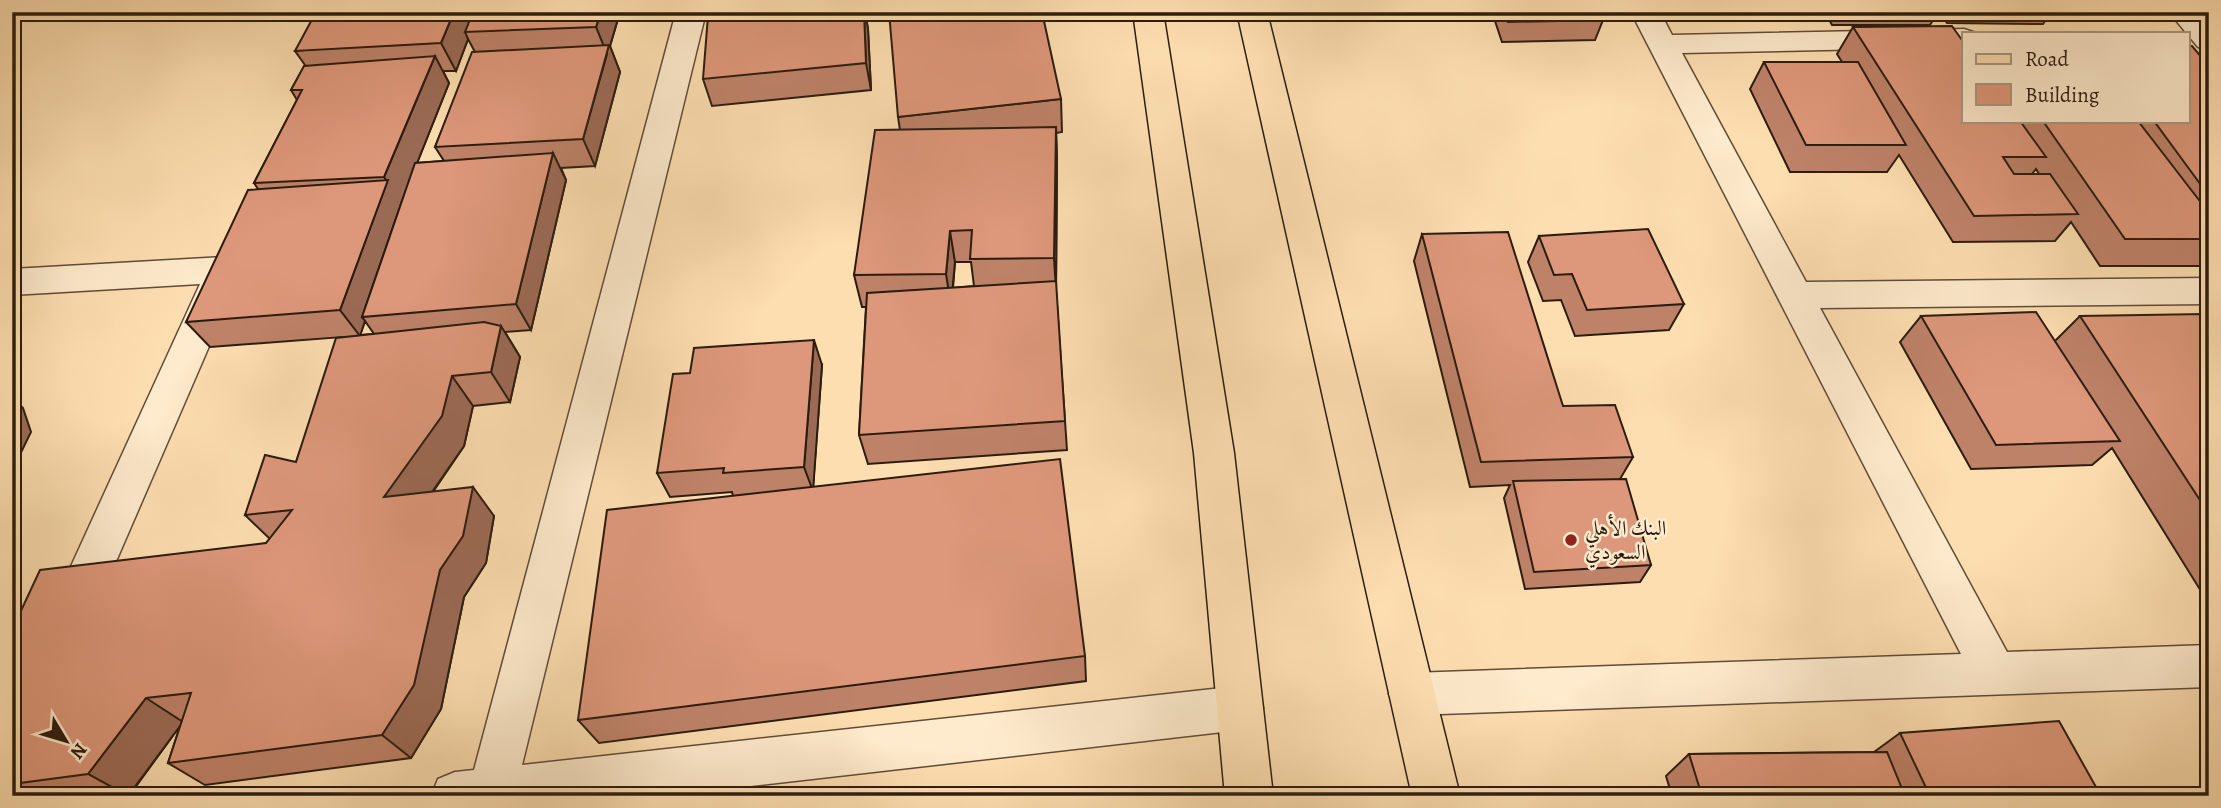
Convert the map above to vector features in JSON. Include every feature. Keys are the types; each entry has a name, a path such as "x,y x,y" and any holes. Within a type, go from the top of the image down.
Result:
{"main road":[{"path":"1148,12 1214,453 1249,796"},
{"path":"1252,12 1436,796"}],"street":[{"path":"691,12 474,794 1240,708"},
{"path":"1646,12 1994,673"},
{"path":"2183,12 2200,36"},
{"path":"1662,44 1962,38"},
{"path":"57,646 240,233"},
{"path":"12,282 224,270"},
{"path":"1794,295 2209,291"},
{"path":"1412,694 2209,666"}],"building":[{"path":"316,12 454,12 441,43 295,51"},
{"path":"473,12 601,12 596,27 465,32"},
{"path":"753,12 864,12 866,63 703,79 708,16"},
{"path":"889,12 1042,12 1061,99 898,117"},
{"path":"1505,12 1599,12 1603,20 1508,22"},
{"path":"1952,26 1962,40 1962,122 2021,122 2046,157 2003,157 2014,174 2050,174 2078,214 1974,216 1853,27"},
{"path":"609,45 583,139 435,147 472,52"},
{"path":"2190,46 2209,66 2209,196 2155,122 2190,122"},
{"path":"435,56 384,177 254,183 302,90 291,90 304,66"},
{"path":"1764,62 1858,62 1906,145 1806,145"},
{"path":"2044,122 2139,122 2209,213 2209,239 2125,239"},
{"path":"1056,127 1054,258 970,259 972,230 950,231 946,274 854,275 875,130"},
{"path":"553,153 516,304 362,317 415,163"},
{"path":"388,180 340,310 186,322 248,190"},
{"path":"1648,229 1684,304 1587,310 1572,274 1554,275 1539,236"},
{"path":"1508,232 1563,406 1615,405 1633,457 1481,462 1422,234"},
{"path":"1056,281 1065,421 859,435 867,293"},
{"path":"2036,312 2120,441 1996,445 1921,316"},
{"path":"2205,314 2209,319 2209,514 2080,316"},
{"path":"484,322 501,326 491,372 452,376 442,416 384,497 473,487 463,536 440,570 414,685 382,735 168,763 191,693 146,698 88,774 12,784 12,630 40,570 266,543 292,510 245,515 265,455 296,462 336,338"},
{"path":"814,340 804,467 723,473 724,468 657,473 673,374 690,373 694,348"},
{"path":"1060,459 1085,656 578,720 607,510"},
{"name":"البنك الأهلي السعودي","path":"1626,479 1651,565 1534,572 1513,481"},
{"path":"2059,721 2101,796 1930,796 1900,733"},
{"path":"1887,752 1905,796 1702,796 1689,754"}],"place":[{"name":"البنك الأهلي السعودي","path":"1571,540"}]}
